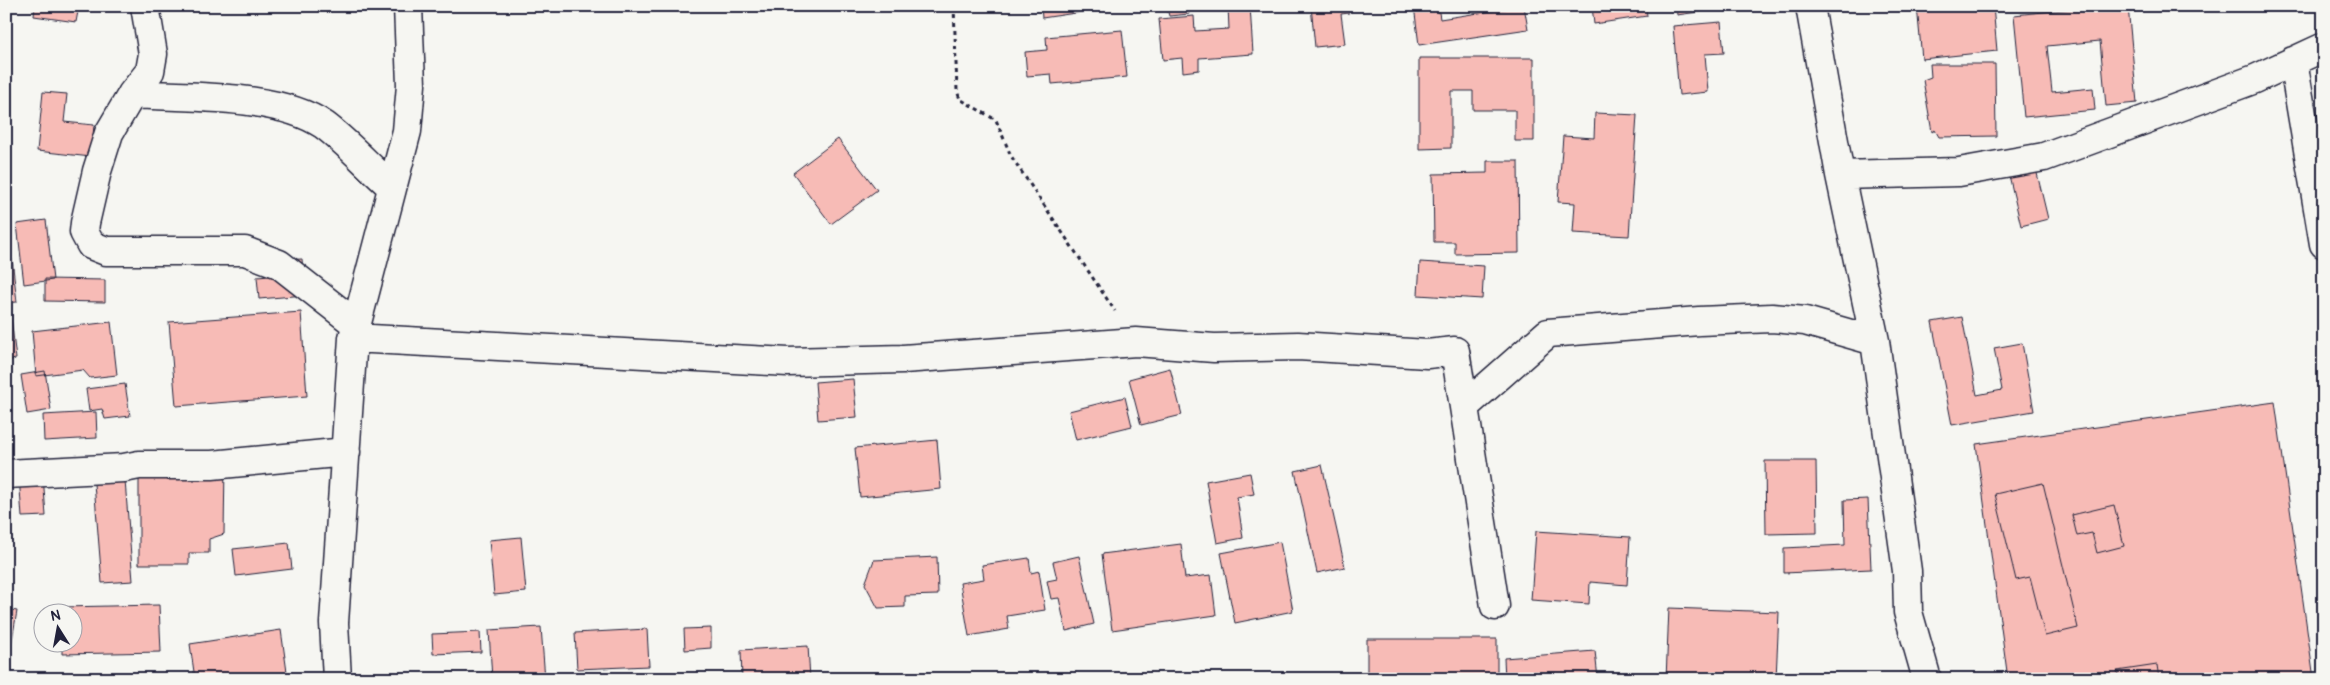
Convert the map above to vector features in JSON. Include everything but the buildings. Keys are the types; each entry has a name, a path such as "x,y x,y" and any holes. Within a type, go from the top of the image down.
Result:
{"street":[{"path":"145,6 153,54 150,71 132,94 109,133 97,171 84,232 91,245 106,251 245,252 279,264 355,332 788,362 903,359 1136,342 1214,348 1298,346 1428,354 1455,351 1495,606"},
{"path":"337,679 334,623 355,332 407,131 411,85 408,6"},
{"path":"1810,6 1840,175 1875,341 1907,571 1908,612 1919,658 1927,679"},
{"path":"1840,175 1959,172 2044,157 2169,113 2255,79 2324,47"},
{"path":"2293,61 2324,244"},
{"path":"132,94 260,102 299,113 324,125 392,187"},
{"path":"1464,407 1548,333 1699,321 1772,318 1805,321 1875,341"},
{"path":"6,474 124,468 139,465 212,465 346,452"}],"path":[{"path":"954,6 957,92 960,99 988,113 996,120 1011,156 1136,342"}]}
